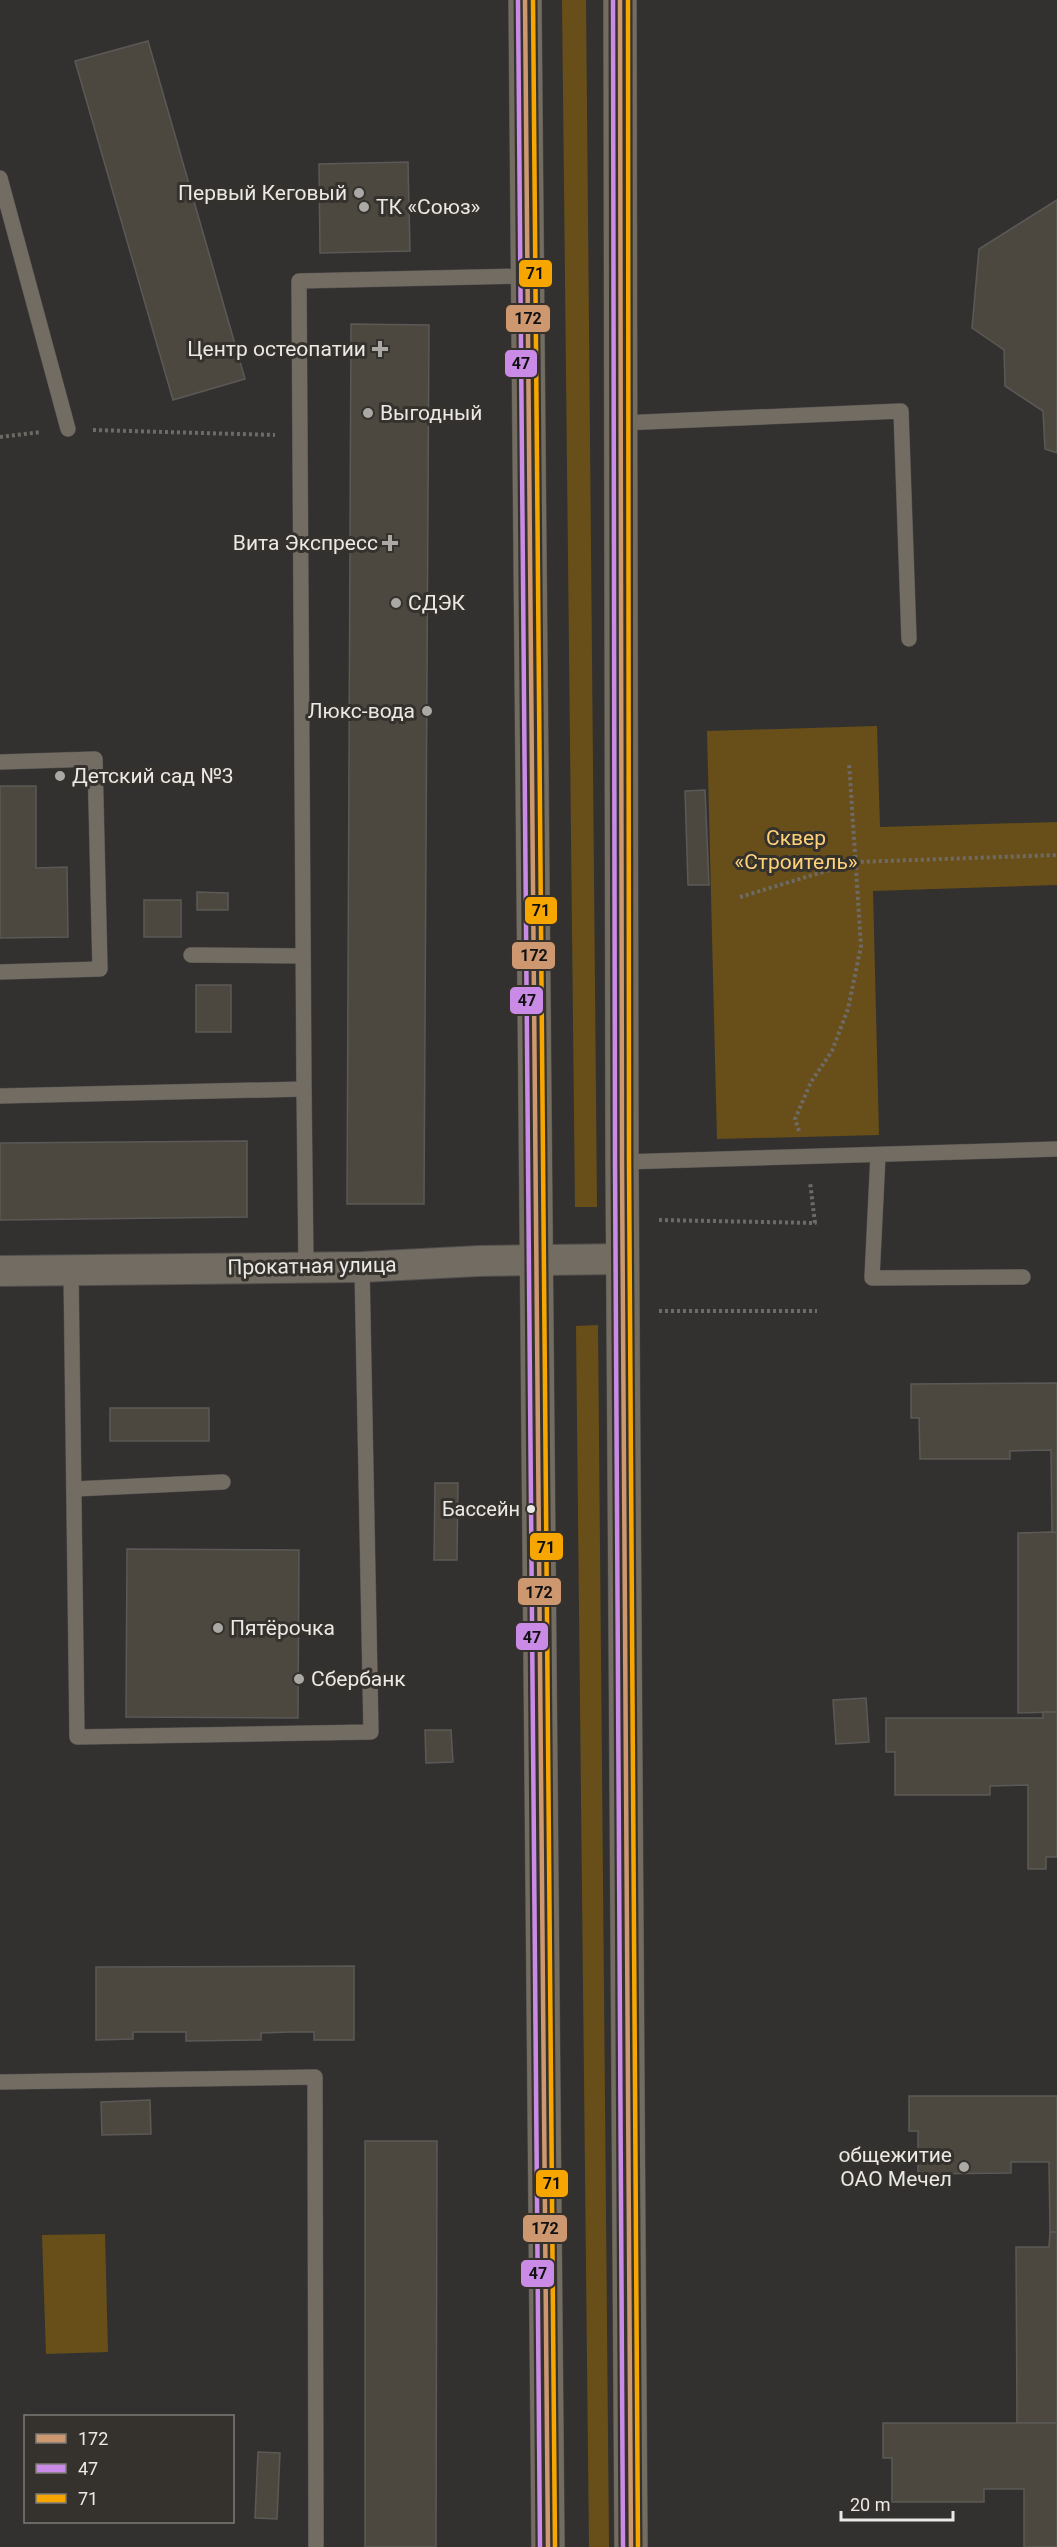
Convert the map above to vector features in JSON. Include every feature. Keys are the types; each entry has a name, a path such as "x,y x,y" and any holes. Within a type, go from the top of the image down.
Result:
{"main road":[{"path":"525,0 548,2547"},
{"path":"620,0 622,1162 631,2547"}],"street":[{"name":"Прокатная улица","path":"0,1271 362,1267 623,1259"}],"lane":[{"path":"0,178 68,429"},
{"path":"306,1266 299,281 526,276"},
{"path":"621,423 901,411 909,639"},
{"path":"0,762 95,759 100,969 0,972"},
{"path":"191,955 303,956"},
{"path":"0,1096 304,1089"},
{"path":"622,1162 1057,1149"},
{"path":"878,1155 872,1278 1023,1277"},
{"path":"71,1270 76,1737 371,1732 362,1267"},
{"path":"74,1489 223,1482"},
{"path":"0,2082 315,2077 316,2547"}],"path":[{"path":"0,437 68,429 300,435"},
{"path":"657,1220 815,1222 807,1157 795,1119 811,1082 832,1051 848,1009 861,946 849,762"},
{"path":"740,897 856,862 1057,855"},
{"path":"650,1311 817,1311"}],"green space":[{"path":"562,0 586,0 597,1207 575,1207"},
{"name":"Сквер «Cтроитель»","path":"877,726 880,827 1057,822 1057,885 873,891 879,1135 717,1139 707,731"},
{"path":"598,1325 609,2547 589,2547 576,1326"},
{"path":"105,2234 108,2352 46,2354 42,2235"}],"building":[{"path":"148,41 245,379 173,400 75,61"},
{"name":"ТК «Союз»","path":"408,162 410,251 320,253 319,164"},
{"path":"1057,200 1057,453 1045,449 1043,411 1005,386 1004,350 972,328 979,249"},
{"path":"351,324 429,325 424,1204 347,1204"},
{"path":"0,786 36,786 36,868 67,867 68,937 0,938"},
{"path":"705,790 709,885 688,885 685,791"},
{"path":"197,892 228,893 228,910 197,910"},
{"path":"144,900 181,900 181,937 144,937"},
{"path":"196,985 231,985 231,1032 196,1032"},
{"path":"247,1141 247,1217 0,1220 0,1143"},
{"path":"1057,1383 1057,1533 1052,1532 1051,1450 1010,1451 1010,1459 920,1459 919,1418 911,1418 911,1384"},
{"path":"110,1408 209,1408 209,1441 110,1441"},
{"path":"435,1483 458,1483 457,1560 434,1560"},
{"path":"1018,1533 1057,1533 1057,1712 1018,1713"},
{"path":"127,1549 299,1550 298,1718 126,1717"},
{"path":"866,1698 869,1742 836,1744 833,1700"},
{"path":"1043,1712 1057,1712 1057,1857 1046,1857 1046,1869 1028,1869 1028,1785 990,1786 990,1795 895,1795 895,1752 886,1752 886,1718 1043,1718"},
{"path":"425,1730 451,1730 453,1762 426,1763"},
{"path":"354,1966 354,2040 314,2040 314,2032 291,2032 261,2033 261,2040 186,2041 186,2032 133,2032 133,2039 96,2040 96,1967"},
{"name":"общежитие ОАО Мечел","path":"909,2096 1057,2096 1057,2232 1050,2232 1049,2162 1011,2162 1011,2173 918,2174 918,2131 909,2131"},
{"path":"150,2100 151,2134 102,2135 101,2102"},
{"path":"365,2141 437,2141 436,2547 365,2547"},
{"path":"1050,2232 1057,2232 1057,2423 1017,2423 1016,2247 1049,2247"},
{"path":"883,2423 1057,2423 1057,2547 1024,2547 1024,2489 984,2489 984,2502 892,2502 892,2458 883,2458"},
{"path":"258,2452 280,2453 277,2519 255,2518"}],"transit line":[{"name":"47","path":"518,0 540,2547"},
{"name":"172","path":"525,0 548,2547"},
{"name":"71","path":"533,0 555,2547"},
{"name":"47","path":"613,0 615,1162 623,2547"},
{"name":"172","path":"620,0 622,1162 631,2547"},
{"name":"71","path":"628,0 629,1162 638,2547"}],"place":[{"name":"Первый Кеговый","path":"359,193"},
{"name":"ТК «Союз»","path":"364,207"},
{"name":"Центр остеопатии","path":"380,349"},
{"name":"Выгодный","path":"368,413"},
{"name":"Вита Экспресс","path":"390,543"},
{"name":"СДЭК","path":"396,603"},
{"name":"Люкс-вода","path":"427,711"},
{"name":"Детский сад №3","path":"60,776"},
{"name":"Бассейн","path":"531,1509"},
{"name":"Пятёрочка","path":"218,1628"},
{"name":"Сбербанк","path":"299,1679"},
{"name":"общежитие ОАО Мечел","path":"964,2167"}]}
